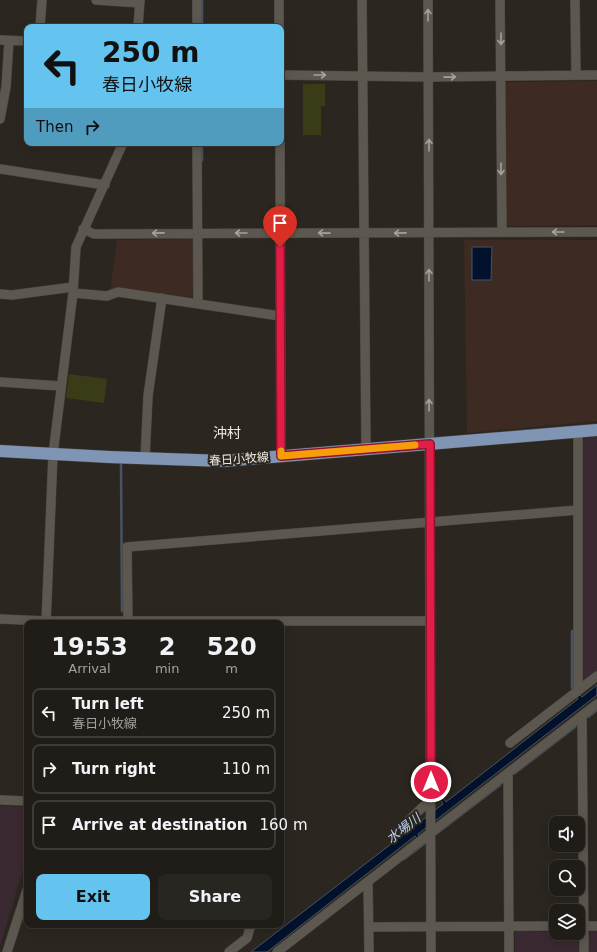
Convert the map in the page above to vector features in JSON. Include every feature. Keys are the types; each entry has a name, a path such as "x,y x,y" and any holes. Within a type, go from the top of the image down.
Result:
{"main road":[{"name":"春日小牧線","path":"0,451 212,461 597,430"}],"street":[{"path":"40,24 42,0"},
{"path":"96,0 140,2 138,24"},
{"path":"197,0 197,24"},
{"path":"279,0 279,24"},
{"path":"362,0 366,449"},
{"path":"428,0 432,952"},
{"path":"500,0 502,232"},
{"path":"575,0 576,75"},
{"path":"0,119 6,87 5,40 24,41"},
{"path":"284,75 429,77 597,75"},
{"path":"46,620 53,454 73,290 76,247 122,146"},
{"path":"197,146 198,303"},
{"path":"280,146 281,456"},
{"path":"0,169 105,185"},
{"path":"83,229 94,234 597,232"},
{"path":"0,294 12,295 73,290 107,296 118,292 280,316"},
{"path":"146,459 148,396 162,298"},
{"path":"0,382 61,386"},
{"path":"578,432 578,690"},
{"path":"128,620 127,547 578,510"},
{"path":"0,619 24,621"},
{"path":"284,621 430,620"},
{"path":"510,743 597,676"},
{"path":"277,952 288,948 431,831 508,774 597,704"},
{"path":"581,904 582,716"},
{"path":"508,774 509,952"},
{"path":"0,800 24,801"},
{"path":"407,822 431,800"},
{"path":"368,882 369,952"},
{"path":"7,952 24,899"},
{"path":"369,927 549,926"},
{"path":"585,926 597,926"},
{"path":"229,952 248,938 250,928"},
{"path":"583,940 584,952"}],"shaded area":[{"path":"597,81 597,225 508,226 506,223 506,84 508,82"},
{"path":"303,84 325,84 325,106 321,106 321,135 303,135"},
{"path":"191,239 193,241 194,295 190,297 117,287 110,291 117,240"},
{"path":"464,240 597,240 597,421 467,433"},
{"path":"69,374 107,379 104,403 66,398"},
{"path":"597,437 597,672 585,681 582,678 583,441 584,438"},
{"path":"0,806 24,807 24,859 22,873 0,946"},
{"path":"592,930 597,930 597,952 588,952 588,935"},
{"path":"518,931 549,932 549,940 578,940 579,952 515,952 515,934"}],"water":[{"path":"472,247 492,247 491,280 472,280"},
{"path":"597,685 597,695 418,834 419,837 417,838 415,836 267,952 251,952 443,804 441,800 443,798 446,802 578,699 577,697 580,695 582,697"}],"waterway":[{"path":"202,0 202,24"},
{"path":"202,146 202,160"},
{"path":"121,465 122,611"},
{"path":"572,631 572,688"},
{"path":"588,717 597,710"},
{"path":"515,773 575,727"},
{"path":"436,834 500,785"},
{"path":"404,859 424,844"}],"slow traffic":[{"path":"281,451 281,456 415,445"}],"district":[{"name":"沖村","path":"227,433"}],"route":[{"path":"280,247 281,456 430,444 431,782"}],"water label":[{"name":"水場川","path":"403,828"}]}
